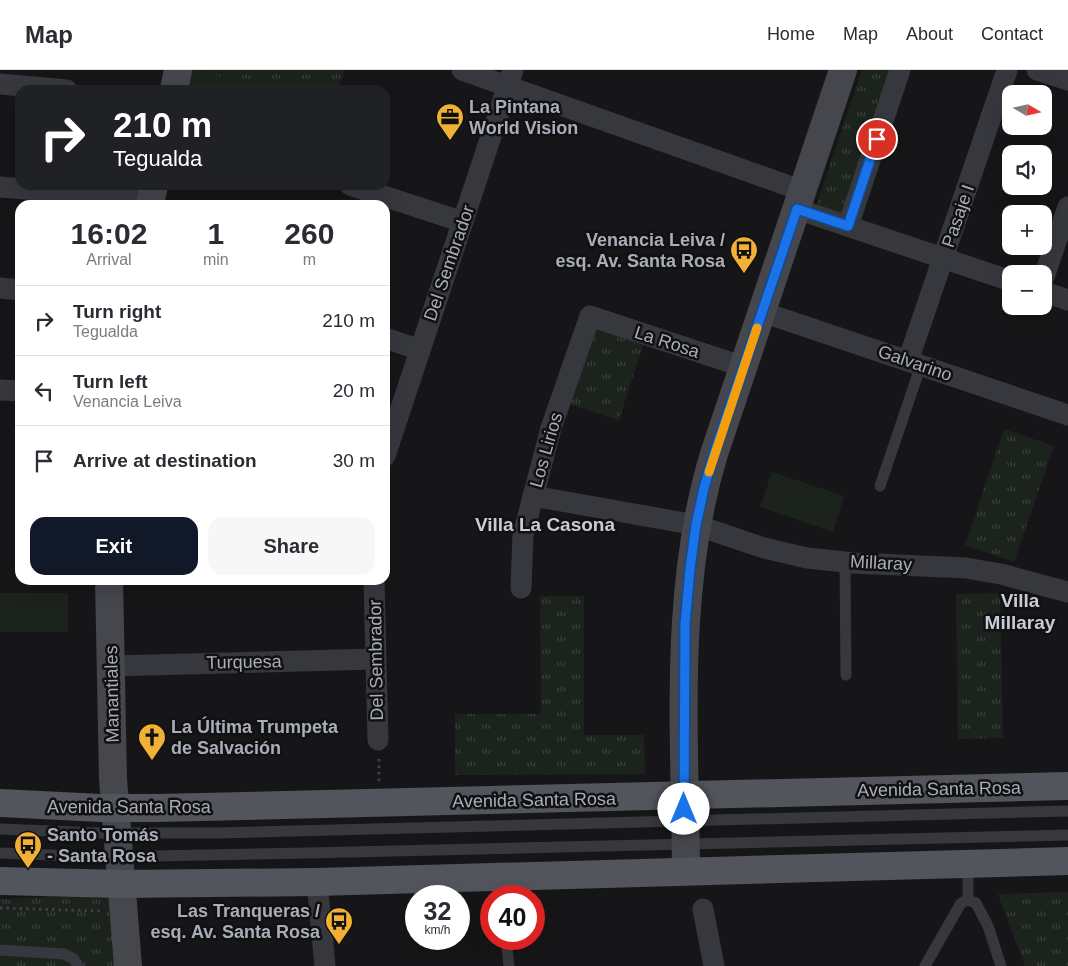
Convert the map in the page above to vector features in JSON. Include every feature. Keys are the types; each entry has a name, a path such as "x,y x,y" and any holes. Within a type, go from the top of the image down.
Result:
{"main road":[{"name":"Avenida Santa Rosa","path":"0,881 112,893 317,882 1068,786"},
{"name":"Avenida Santa Rosa","path":"0,803 117,832 380,804 968,864 1068,861"}],"street":[{"path":"175,85 178,70"},
{"path":"462,70 510,78 800,200 848,226 1002,278"},
{"path":"685,834 685,624 696,525 704,488 843,70"},
{"path":"848,226 900,70"},
{"name":"Pasaje I","path":"915,363 943,258 1007,70"},
{"path":"1037,70 1068,80"},
{"name":"Del Sembrador","path":"390,441 510,78"},
{"path":"0,84 15,85"},
{"path":"0,187 15,188"},
{"path":"51,190 152,196"},
{"path":"365,190 463,222"},
{"path":"1048,265 1068,207"},
{"path":"0,288 15,290"},
{"path":"1052,295 1068,300"},
{"name":"Galvarino","path":"762,312 1068,415"},
{"name":"La Rosa","path":"590,316 744,367"},
{"name":"Los Lirios","path":"521,588 522,535 551,428 590,316"},
{"path":"390,340 420,350"},
{"path":"0,390 15,391"},
{"name":"Millaray","path":"533,496 696,525 778,552 807,558 846,562 949,566 1019,578 1068,592"},
{"name":"Manantiales","path":"109,585 113,779 117,832 112,893 128,966"},
{"name":"Del Sembrador","path":"374,585 378,740"},
{"name":"Turquesa","path":"111,666 376,659"},
{"path":"317,882 325,966"},
{"path":"703,909 714,966"}],"lane":[{"path":"880,486 915,363"},
{"path":"846,562 846,674"},
{"path":"0,853 76,856 117,832 685,834 1068,811"},
{"path":"0,830 217,833 1068,835"},
{"path":"968,864 968,900"},
{"path":"926,966 961,904 968,900"},
{"path":"968,900 976,903 988,926 1001,966"},
{"path":"0,950 64,954 74,959 78,966"},
{"path":"507,950 509,966"}],"path":[{"path":"378,740 380,804"},
{"path":"0,908 103,911 112,893"}],"green space":[{"path":"187,70 345,70 340,85 184,85"},
{"path":"862,70 895,70 845,217 816,207"},
{"path":"204,71 245,85 200,85"},
{"path":"592,324 644,342 619,420 566,403"},
{"path":"1004,429 1054,446 1014,562 965,545"},
{"path":"772,472 844,496 833,532 760,507"},
{"path":"0,593 68,593 68,632 0,632"},
{"path":"1000,593 1003,738 958,739 956,594"},
{"path":"540,596 584,596 584,735 644,735 645,774 455,775 455,714 541,714"},
{"path":"1068,892 1068,966 1025,966 998,894"},
{"path":"109,894 117,966 0,966 0,899"}],"slow traffic":[{"path":"709,472 757,328"}],"place":[{"name":"La Pintana World Vision","path":"450,141"},
{"name":"Venancia Leiva / esq. Av. Santa Rosa","path":"744,274"},
{"name":"La Última Trumpeta de Salvación","path":"152,761"},
{"name":"Santo Tomás - Santa Rosa","path":"28,869"},
{"name":"Las Tranqueras / esq. Av. Santa Rosa","path":"339,945"}],"district":[{"name":"Villa La Casona","path":"545,524"},
{"name":"Villa Millaray","path":"1020,611"}],"route":[{"path":"684,809 685,624 692,551 704,488 797,209 848,226 877,139"}]}
